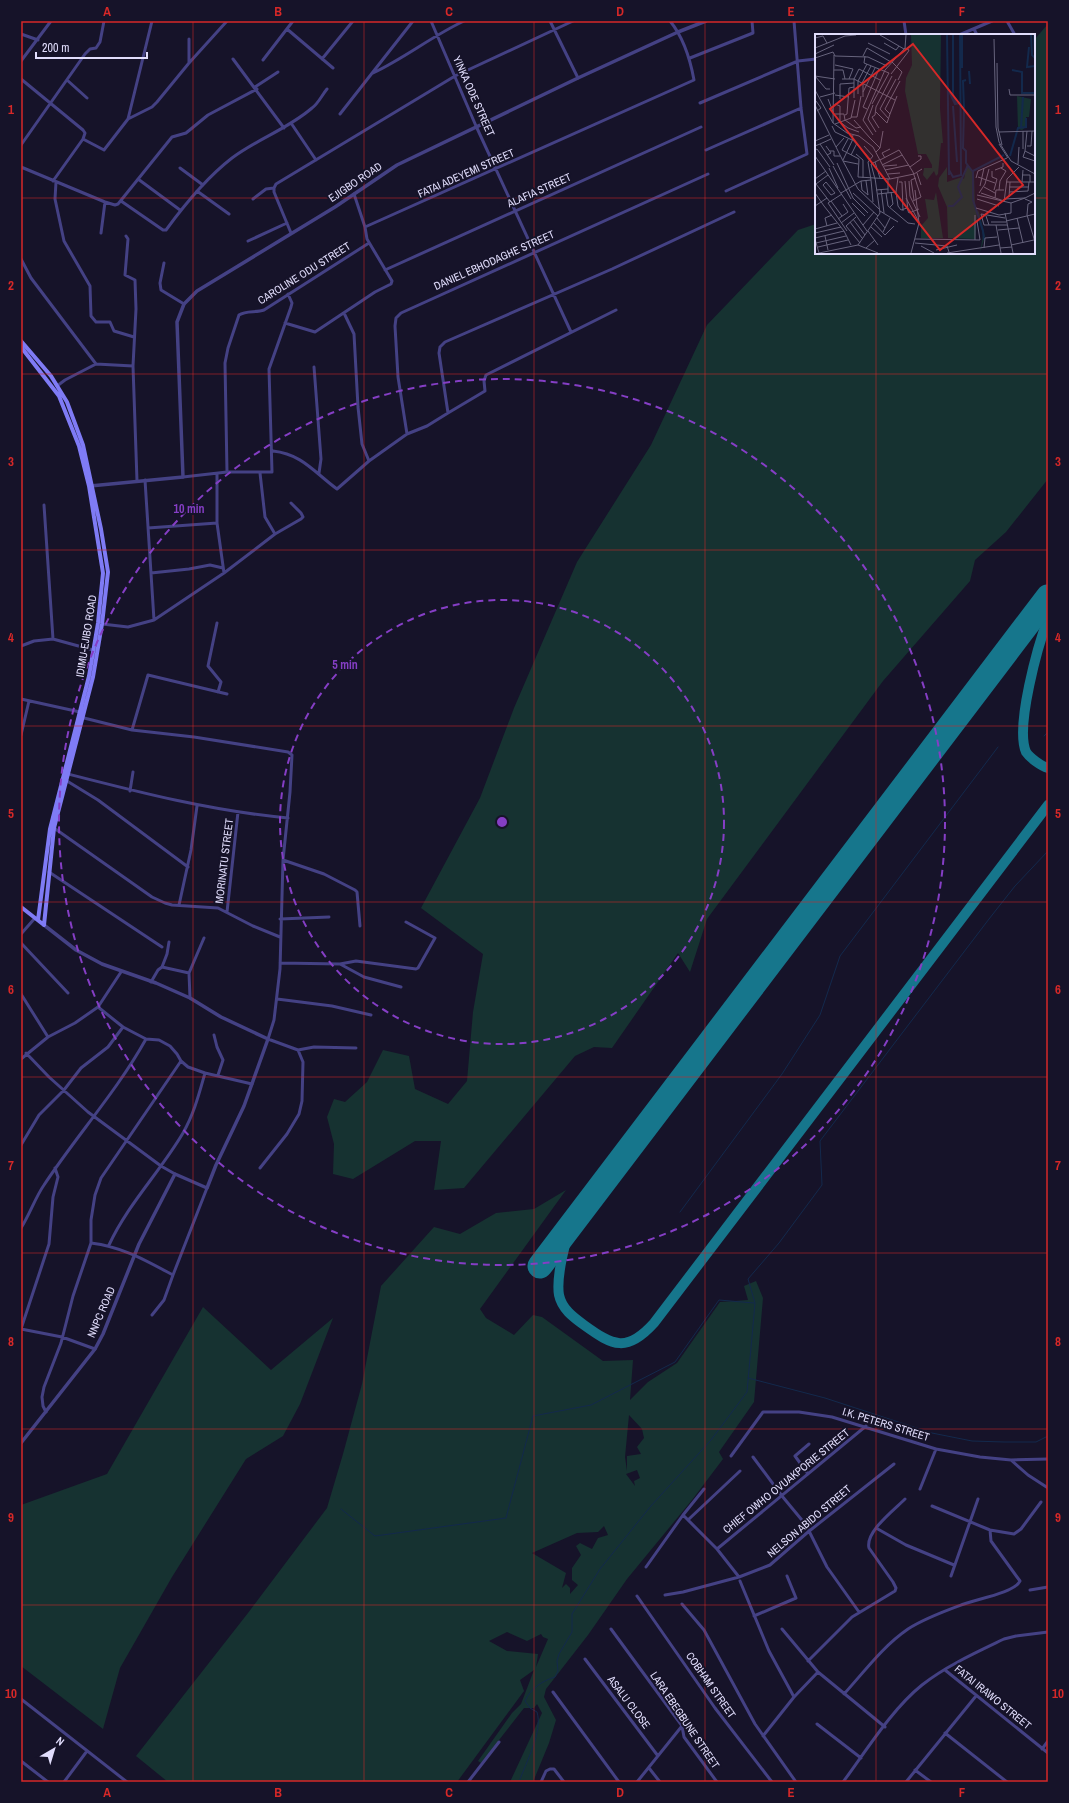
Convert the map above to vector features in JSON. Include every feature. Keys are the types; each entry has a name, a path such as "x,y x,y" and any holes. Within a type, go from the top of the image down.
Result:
{"main road":[{"name":"IDIMU-EJIBO ROAD","path":"21,341 51,376 67,402 83,445 108,572 102,624 84,718 66,781 61,792 51,837 44,925"},
{"name":"IDIMU-EJIBO ROAD","path":"21,347 46,378 63,404 79,446 91,486 103,573 98,623 89,676 51,837 37,919"},
{"path":"21,907 44,925"}],"street":[{"path":"21,61 51,21"},
{"path":"21,145 85,54 90,49 96,48 100,42 104,21"},
{"path":"83,139 104,150 128,119 152,21"},
{"path":"128,119 152,107 227,21"},
{"path":"263,60 293,21"},
{"path":"322,59 353,21"},
{"path":"340,114 413,21"},
{"name":"YINKA ODE STREET","path":"431,21 476,126 498,169 571,332"},
{"path":"371,73 386,67 437,35 464,21"},
{"path":"550,21 578,78"},
{"path":"253,199 266,189 274,188 316,160 455,76 573,21"},
{"name":"FATAI ADEYEMI STREET","path":"365,227 498,169 694,80 690,58 678,32 670,21"},
{"name":"EJIGBO ROAD","path":"182,477 177,322 184,304 197,290 335,208 354,193 397,165 578,78 678,32 706,21"},
{"path":"690,58 753,33 752,21"},
{"path":"726,190 807,154 801,108 794,21"},
{"path":"904,21 906,34"},
{"path":"962,34 992,21"},
{"path":"1007,21 1014,34"},
{"path":"287,29 333,68"},
{"path":"974,29 976,34"},
{"path":"21,34 38,40"},
{"path":"189,39 189,63"},
{"path":"700,103 798,61 815,59"},
{"path":"233,60 256,88 284,128"},
{"path":"21,167 115,205 121,201 172,137 186,133 208,115 256,88 278,72"},
{"path":"21,79 85,133 83,139 54,181 55,199 64,241 90,286 91,316 93,320 96,322 110,322 114,331 134,337"},
{"path":"67,80 87,98"},
{"path":"121,201 164,230 197,191 233,157 284,128 313,108 327,89"},
{"path":"706,150 801,108"},
{"path":"291,123 316,160"},
{"name":"ALAFIA STREET","path":"385,270 516,210 702,128"},
{"path":"180,168 203,185"},
{"name":"DANIEL EBHODAGHE STREET","path":"407,434 398,377 396,318 401,313 534,251 708,174"},
{"path":"138,179 180,210"},
{"path":"274,188 274,192 291,233"},
{"path":"197,191 229,214"},
{"path":"286,323 315,332 376,292 391,284 392,281 365,235 365,227 354,193"},
{"path":"101,233 105,202"},
{"path":"448,413 439,353 440,347 445,342 612,269 734,212"},
{"path":"248,240 287,223"},
{"path":"126,236 128,239 125,275 135,280 136,309 133,366 137,480"},
{"name":"CAROLINE ODU STREET","path":"227,472 225,363 230,341 241,313 264,310 369,243"},
{"path":"21,259 31,278 96,364"},
{"path":"164,263 160,283 161,290 184,304"},
{"path":"91,486 137,480 227,472 272,472 273,451 269,369 292,303 288,294"},
{"path":"273,451 288,453 319,473 336,489 369,461 407,434 427,426 483,394 485,391 484,381 486,375 539,350 571,332 616,310"},
{"path":"344,313 354,334 362,444 369,461"},
{"path":"21,356 26,353"},
{"path":"57,386 65,380 96,364 133,366"},
{"path":"314,367 321,459 319,473"},
{"path":"260,473 265,517 275,534"},
{"path":"217,474 217,523 224,573"},
{"path":"145,480 154,620"},
{"path":"102,624 128,627 154,620 171,607 224,573 275,534 303,517 291,503"},
{"path":"44,505 53,639"},
{"path":"148,528 217,523"},
{"path":"151,573 210,565 223,568"},
{"path":"217,623 208,666 221,682 218,692"},
{"path":"21,646 34,641 53,639 93,650"},
{"path":"132,730 148,675 226,694"},
{"path":"21,699 80,712"},
{"path":"21,734 29,701"},
{"path":"84,718 132,730 188,736 288,752 292,755 288,818 283,860 280,919 280,963 274,1020 244,1106 216,1165 164,1300 152,1315"},
{"path":"130,791 133,772"},
{"path":"68,774 130,791 197,806 288,818"},
{"path":"66,781 98,800 188,867"},
{"path":"179,905 188,867 197,806"},
{"name":"MORINATU STREET","path":"227,912 238,812"},
{"path":"54,828 152,897 165,903 218,908 252,926 280,937"},
{"path":"283,860 324,874 355,890 357,892 360,926"},
{"path":"49,872 162,947"},
{"path":"280,919 329,918"},
{"path":"21,934 37,919"},
{"path":"280,963 340,964 356,961 416,969 435,938 406,922"},
{"path":"44,925 76,950 102,964 190,998 221,1017 268,1039 298,1050 314,1047 356,1048"},
{"path":"190,998 189,973 204,938"},
{"path":"151,982 158,970 162,967 167,954 169,942"},
{"path":"21,943 68,993"},
{"path":"340,964 364,977 401,987"},
{"path":"162,967 189,973"},
{"path":"21,1059 26,1053 48,1037 75,1023 98,1007 121,972"},
{"path":"21,994 48,1037"},
{"path":"276,999 332,1006 371,1015"},
{"path":"98,1007 123,1027 146,1039 159,1040 170,1046 177,1054 180,1061 188,1067 205,1073 218,1074 252,1084"},
{"path":"21,1145 35,1120 64,1090 81,1068 108,1047 123,1027"},
{"path":"214,1035 217,1047 223,1060 218,1074"},
{"path":"21,1228 31,1212 43,1186 93,1116 110,1095 146,1039"},
{"path":"260,1168 287,1134 299,1114 302,1100 303,1062 298,1050"},
{"path":"26,1053 93,1116 161,1166 207,1188"},
{"path":"46,1412 43,1406 42,1397 44,1387 61,1343 73,1296 90,1243 91,1220 101,1178 180,1061"},
{"path":"109,1245 122,1218 183,1134 195,1110 205,1073"},
{"path":"55,1168 58,1177 53,1197 49,1244 21,1329 62,1337 95,1350"},
{"name":"NNPC ROAD","path":"21,1443 95,1350 103,1334 134,1254 175,1174"},
{"path":"90,1243 109,1245 134,1254 173,1275"},
{"name":"I.K. PETERS STREET","path":"731,1456 763,1412 799,1412 832,1417 866,1426 936,1449 980,1457 1011,1460 1048,1459"},
{"name":"CHIEF OWHO OVUAKPORIE STREET","path":"717,1549 866,1426"},
{"path":"808,1474 795,1456 809,1444"},
{"path":"920,1489 936,1449"},
{"path":"753,1457 806,1526 827,1567 859,1612"},
{"path":"1011,1460 1028,1475 1048,1488"},
{"name":"NELSON ABIDO STREET","path":"664,1596 739,1579 770,1565 808,1532 894,1464"},
{"path":"689,1519 740,1471"},
{"path":"646,1566 704,1489"},
{"path":"808,1661 852,1617 893,1593 896,1588 869,1548 869,1538 876,1528 905,1499"},
{"path":"951,1576 978,1500"},
{"path":"932,1506 990,1530 1017,1533 1041,1502"},
{"path":"683,1515 689,1519 717,1549 739,1579 779,1671 794,1697"},
{"path":"876,1528 906,1545 954,1565"},
{"path":"844,1694 888,1646 908,1629 972,1601 1002,1592 1018,1585 1020,1581 991,1541 990,1530"},
{"path":"754,1616 796,1598 787,1576"},
{"path":"1030,1590 1048,1587"},
{"name":"COBHAM STREET","path":"637,1596 715,1708 772,1782"},
{"path":"682,1604 704,1630 746,1710 796,1782"},
{"name":"LARA EBEGBUNE STREET","path":"611,1629 682,1726 684,1737 717,1782"},
{"path":"782,1629 818,1672 884,1727"},
{"path":"843,1782 884,1727 913,1694 930,1679 1004,1639 1048,1632"},
{"name":"ASALU CLOSE","path":"585,1659 658,1756"},
{"name":"FATAI IRAWO STREET","path":"945,1670 1048,1753"},
{"path":"763,1736 794,1697 818,1672"},
{"path":"553,1692 620,1782"},
{"path":"906,1782 976,1696"},
{"path":"21,1699 127,1782"},
{"path":"817,1724 861,1758"},
{"path":"637,1782 682,1726"},
{"path":"945,1733 1007,1782"},
{"path":"1042,1749 1048,1741"},
{"path":"468,1782 500,1742"},
{"path":"64,1782 87,1751"},
{"path":"21,1761 48,1782"},
{"path":"648,1768 660,1782"},
{"path":"541,1782 546,1771 554,1769 564,1782"},
{"path":"915,1770 931,1782"}],"green space":[{"path":"1048,24 1048,479 1006,532 975,560 970,581 883,681 707,919 690,972 678,953 612,1048 594,1047 575,1056 464,1188 434,1190 441,1141 415,1141 353,1179 333,1174 334,1144 327,1117 334,1099 345,1102 367,1082 383,1050 409,1056 415,1089 448,1104 467,1081 473,1012 483,954 421,908 480,798 514,708 577,562 651,445 707,325 798,230 815,224 815,254 1035,254 1035,39"},
{"path":"566,1190 480,1309 486,1318 514,1335 533,1315 542,1317 603,1361 633,1360 630,1400 648,1382 677,1363 720,1302 748,1300 744,1286 756,1281 763,1298 754,1402 719,1452 723,1459 692,1500 627,1579 588,1635 546,1689 544,1697 556,1720 549,1743 533,1782 510,1782 542,1713 537,1704 534,1708 524,1708 481,1763 478,1761 512,1713 521,1704 534,1670 520,1680 524,1691 457,1782 168,1782 136,1756 248,1613 327,1508 362,1384 381,1286 434,1227 460,1234 496,1213 534,1209","holes":["629,1415 642,1429 644,1438 637,1447 641,1454 627,1456 627,1471 625,1457","637,1470 640,1478 634,1481 635,1486 626,1474","604,1526 608,1535 598,1538 592,1549 580,1543 576,1546 581,1555 572,1568 572,1580 578,1585 570,1594 570,1588 566,1584 562,1588 566,1573 532,1553 577,1533 598,1532","507,1632 527,1641 541,1634 543,1637 548,1639 536,1667 538,1654 507,1651 489,1641"]},
{"path":"203,1307 271,1370 333,1318 300,1404 283,1436 246,1459 172,1577 120,1668 103,1729 21,1666 21,1505 107,1474"}],"waterway":[{"path":"1044,736 1048,732"},
{"path":"680,1212 782,1074 820,1015 840,956 998,747"},
{"path":"519,1782 533,1747 538,1729 537,1712 530,1708 525,1701 530,1692 537,1686 555,1677 558,1671 557,1661 559,1654 572,1632 572,1614 600,1569 650,1507 711,1440 747,1392 755,1303 748,1279 779,1243 822,1185 820,1141 989,919 1015,886 1048,851"},
{"path":"341,1509 375,1536 506,1518 533,1416 591,1405 675,1362 719,1300 754,1303"},
{"path":"748,1378 825,1398 932,1433 972,1441 1036,1442 1048,1436"}],"taxiway":[{"path":"1048,619 1029,686 1023,724 1023,740 1026,752 1039,764 1048,768"},
{"path":"571,1224 560,1269 558,1288 560,1300 568,1312 603,1338 612,1342 620,1343 636,1339 654,1323 1048,805"}],"runway":[{"path":"540,1266 1048,597"}]}
